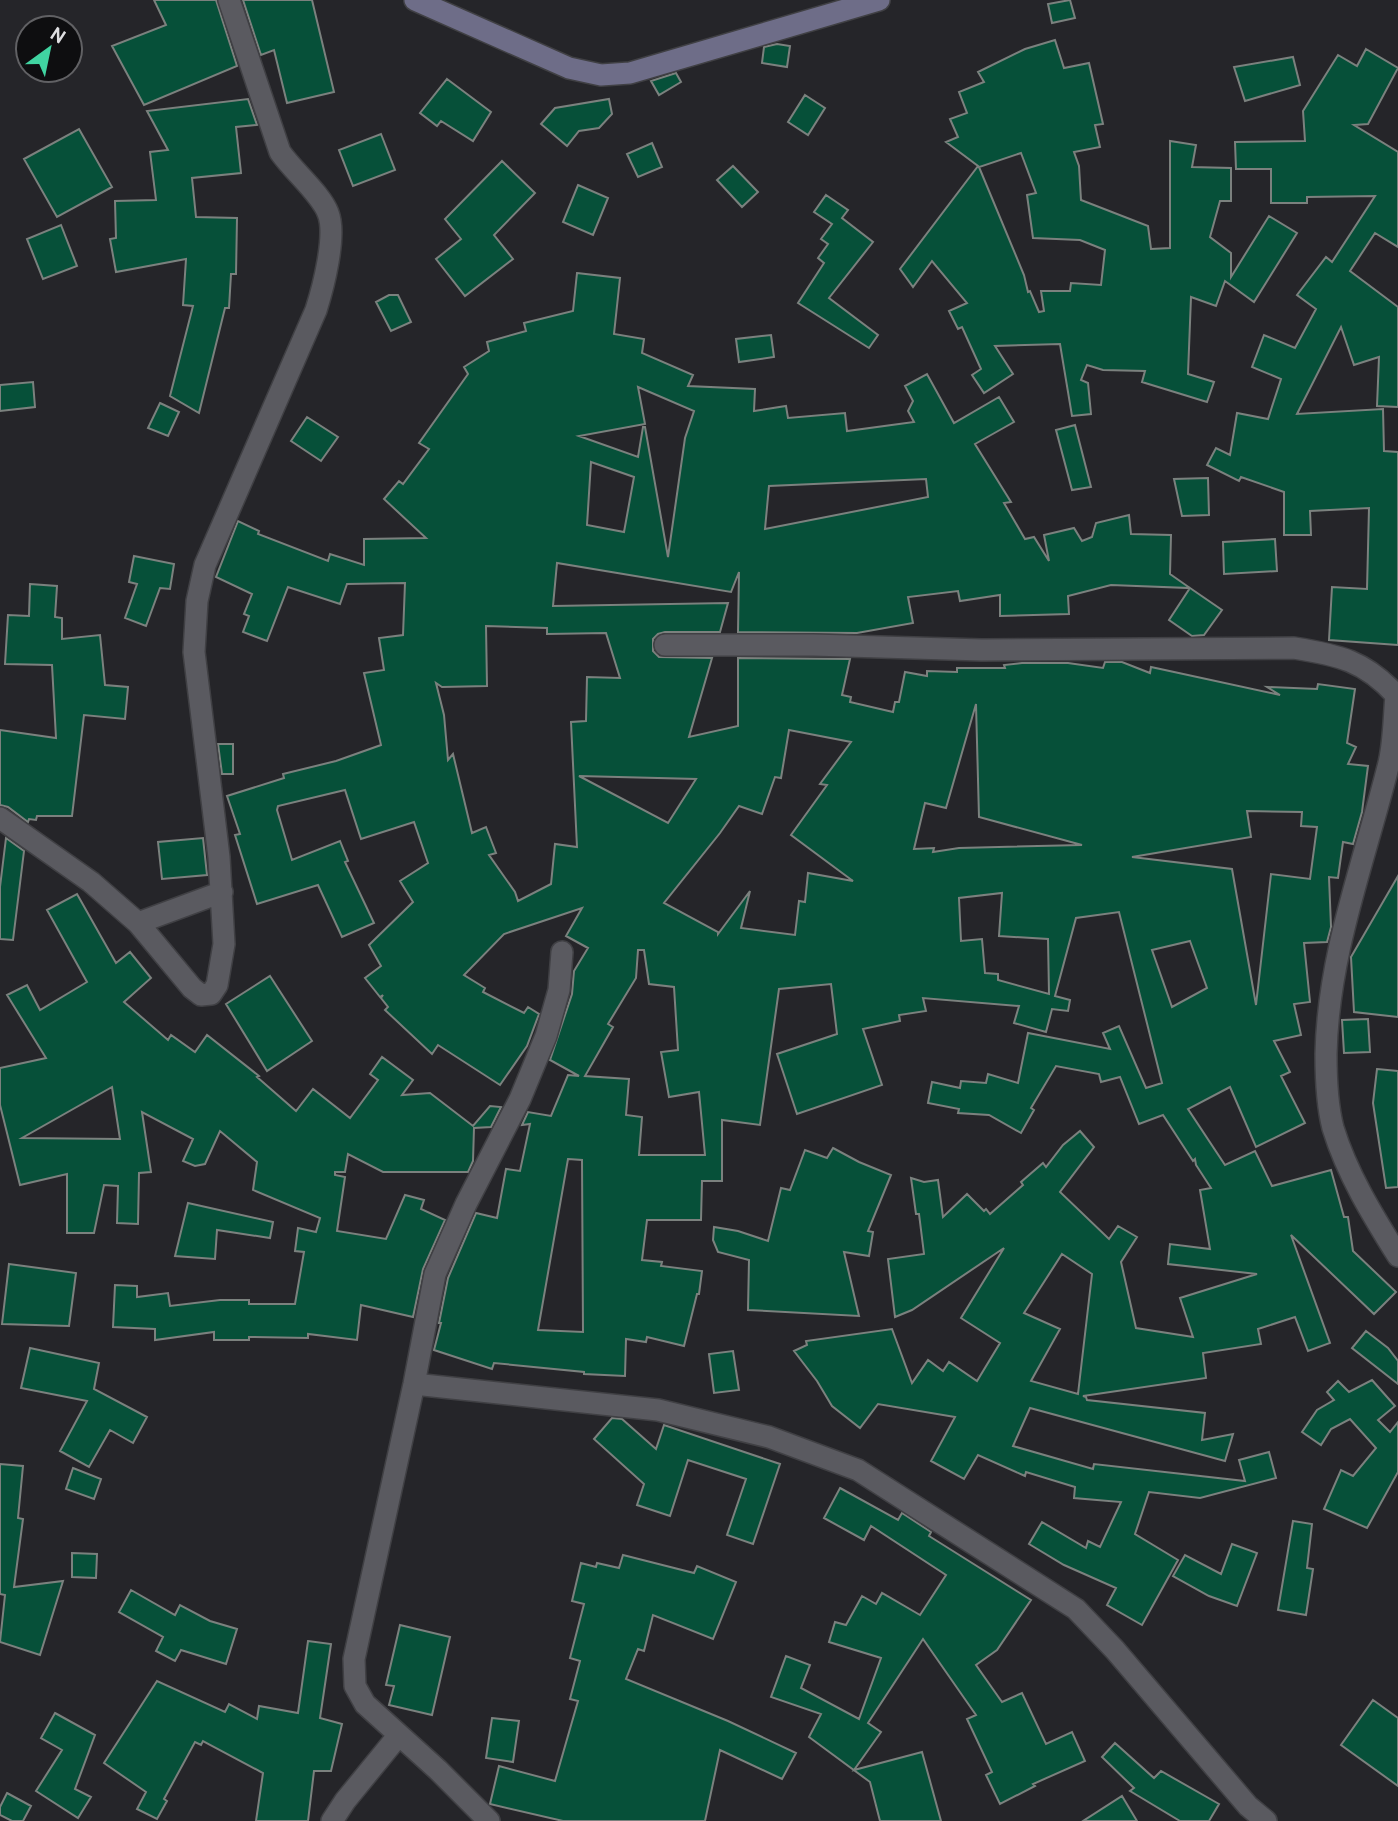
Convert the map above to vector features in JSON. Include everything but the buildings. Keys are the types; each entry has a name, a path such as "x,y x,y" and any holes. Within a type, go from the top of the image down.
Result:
{"street":[{"path":"0,818 91,882 138,923 192,988 201,995 211,994 217,985 224,944 222,892 194,652 197,601 205,565 316,310 326,277 331,227 329,213 321,201 280,152 229,0"},
{"path":"415,0 569,68 601,75 630,73 879,0"},
{"path":"665,645 813,645 982,650 1294,648 1324,653 1355,663 1378,675 1397,694 1390,761 1356,877 1333,974 1326,1035 1326,1078 1333,1127 1353,1178 1398,1256"},
{"path":"138,923 222,892"},
{"path":"489,1821 365,1704 355,1686 354,1659 435,1274 466,1204 520,1099 546,1036 559,990 562,953"},
{"path":"414,1384 658,1410 769,1437 858,1470 1076,1609 1115,1650 1248,1806 1266,1821"},
{"path":"332,1821 398,1736"}]}
